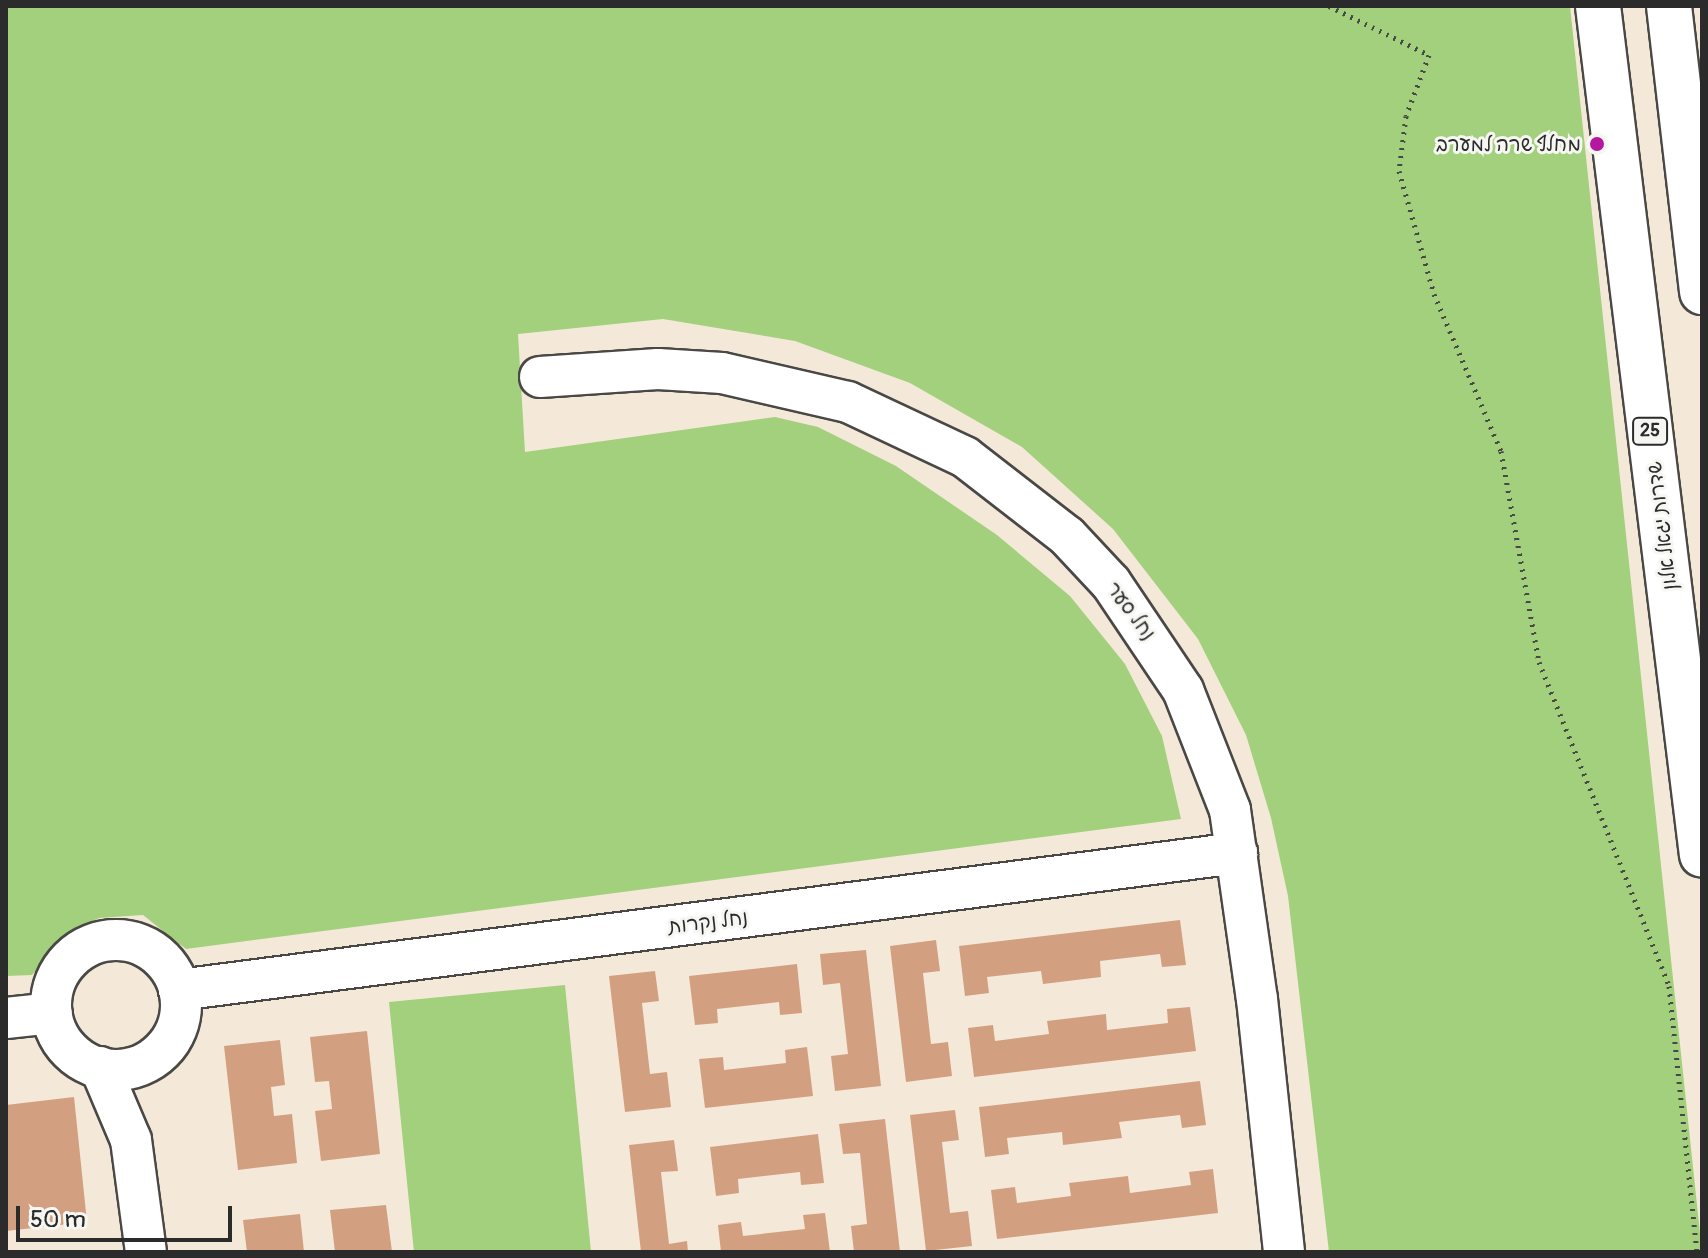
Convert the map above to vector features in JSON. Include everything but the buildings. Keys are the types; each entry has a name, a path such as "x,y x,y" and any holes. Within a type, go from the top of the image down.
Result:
{"highway":[{"name":"שדרות יגאל אלון","path":"1598,6 1702,855"},
{"path":"1669,6 1702,292"}],"street":[{"name":"נחל סער","path":"540,377 658,369 786,384 908,426 986,471 1067,536 1150,635 1210,749 1230,810 1284,1252"},
{"name":"נחל נקרות","path":"179,990 1237,853"},
{"path":"100,1067 142,1064 174,1034 179,990 153,952 136,943 108,940 82,949 62,969 52,1013 68,1048 100,1067 126,1122 136,1161 146,1252"},
{"path":"6,1018 52,1013"},
{"path":"136,1161 142,1064"}],"path":[{"path":"1329,6 1429,55 1406,116 1399,171 1434,294 1501,451 1539,662 1669,986 1697,1252"}],"green space":[{"path":"6,6 1570,6 1702,1252 1329,1252 1288,896 1271,818 1246,735 1198,639 1113,529 1022,447 910,383 795,341 663,319 518,334 525,452 775,417 818,427 896,466 997,535 1070,596 1125,664 1162,736 1181,819 186,949 143,915 99,918 67,934 32,975 6,976"},
{"path":"565,985 591,1252 414,1252 389,1002"}],"place":[{"name":"מחלף שרה למערב","path":"1597,144"}]}
